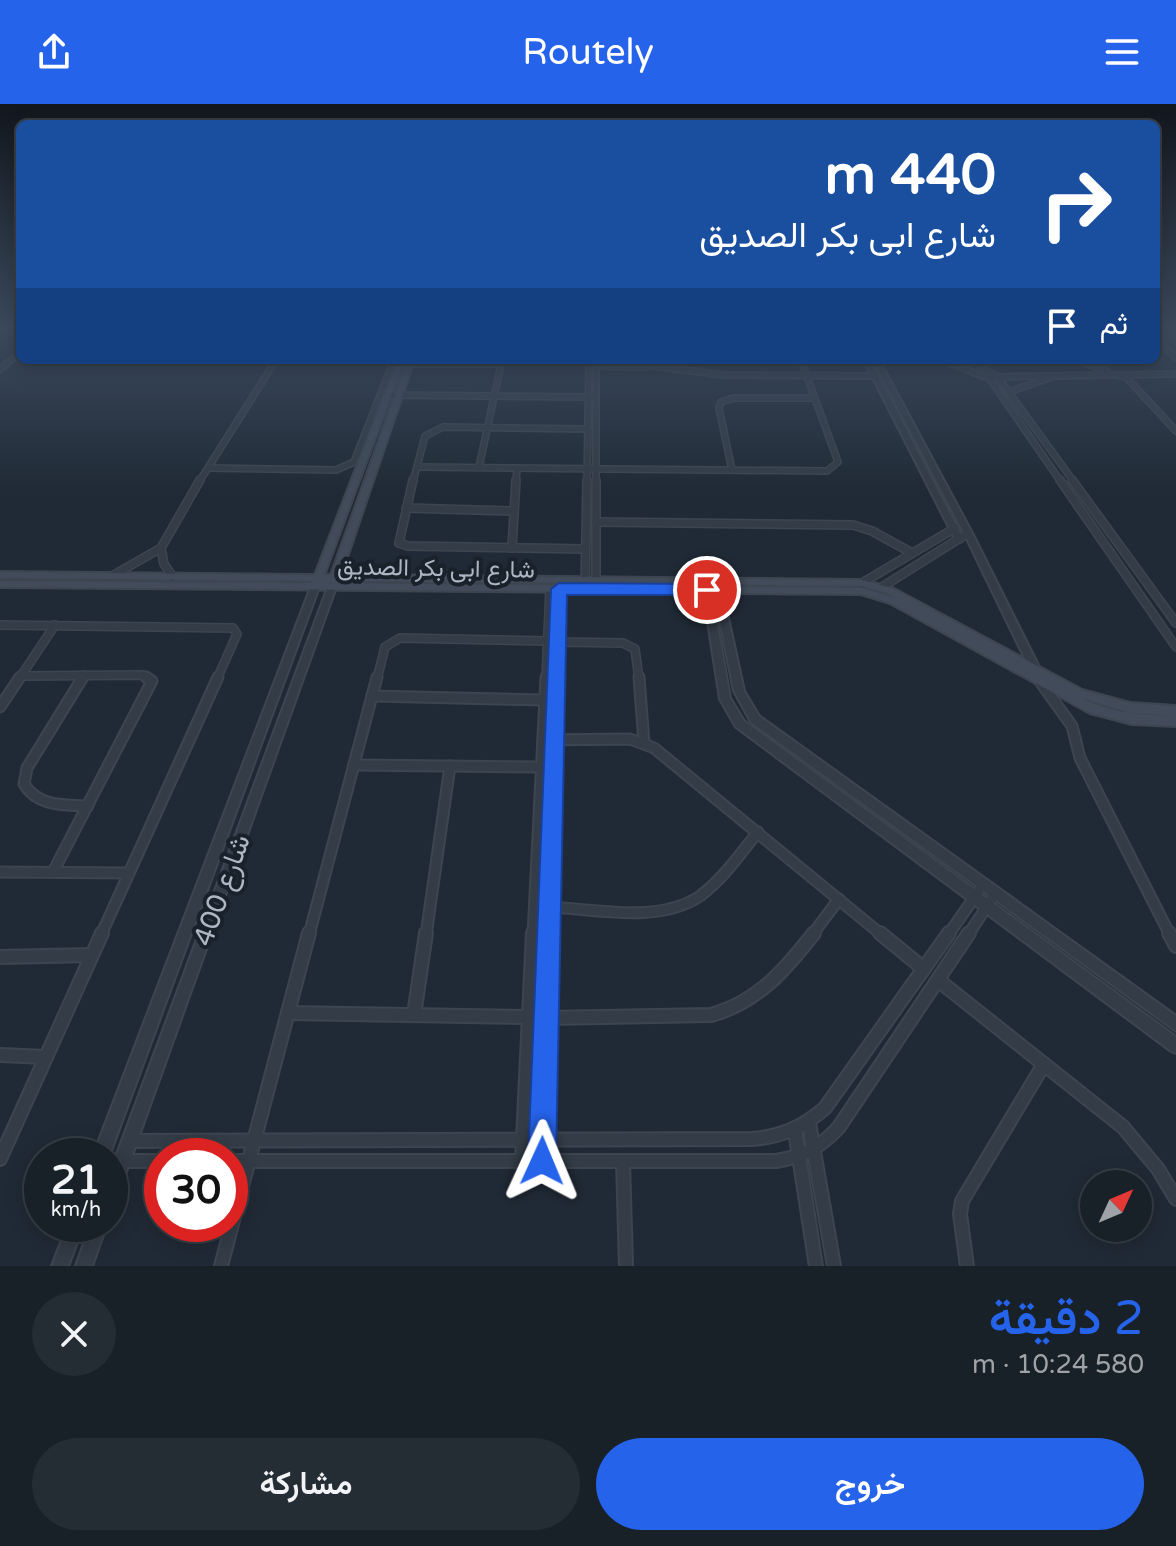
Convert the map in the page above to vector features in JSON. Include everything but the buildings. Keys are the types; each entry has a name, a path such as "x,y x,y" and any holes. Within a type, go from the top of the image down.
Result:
{"main road":[{"path":"317,582 398,383"},
{"path":"333,582 394,393"},
{"name":"شارع ابى بكر الصديق","path":"0,575 317,582"},
{"name":"شارع ابى بكر الصديق","path":"333,582 555,589 590,585 861,591 878,595 1094,710 1113,717 1176,721"},
{"name":"شارع ابى بكر الصديق","path":"0,584 862,583 882,587 1079,693 1108,703 1176,711"}],"street":[{"path":"112,576 161,548 199,485 208,476 209,469 262,383"},
{"path":"209,469 336,470 351,465 384,383"},
{"path":"479,467 496,383"},
{"path":"590,585 596,522 592,383"},
{"path":"417,467 827,471 837,466 810,383"},
{"path":"880,383 1041,683 1072,721 1079,739 1080,758 1176,946"},
{"path":"888,383 961,531"},
{"path":"991,383 1176,647"},
{"path":"1002,383 1176,623"},
{"path":"1008,392 1035,383"},
{"path":"1132,383 1176,431"},
{"path":"394,393 592,395"},
{"path":"590,585 585,549 587,429 592,395"},
{"path":"732,470 719,408 721,402 734,398 815,398"},
{"path":"585,549 402,545 398,538 425,436 431,431 443,427 587,429"},
{"path":"512,548 517,468"},
{"path":"406,508 514,511"},
{"path":"596,522 853,525 867,528 912,553"},
{"path":"862,583 912,553 961,531"},
{"path":"882,587 961,531"},
{"path":"161,548 164,564 173,577"},
{"name":"شارع 400","path":"108,1138 317,582"},
{"name":"شارع 400","path":"129,1141 333,582"},
{"path":"522,1161 541,767 555,589"},
{"path":"712,590 739,691 755,719 1176,1024"},
{"path":"712,590 725,699 735,718 1176,1046"},
{"path":"0,625 227,627 236,630 0,1159"},
{"path":"0,707 55,625"},
{"path":"221,1266 385,647 394,639 623,643 635,649 638,658 644,743"},
{"path":"542,1161 555,740 552,642"},
{"path":"84,675 27,768 24,784 34,798 44,802 88,806"},
{"path":"21,676 143,675 152,681 53,872"},
{"path":"372,696 545,700"},
{"path":"543,740 630,739 658,750 924,969"},
{"path":"354,765 541,767"},
{"path":"414,1015 450,766"},
{"path":"549,907 660,910 685,905 708,889 758,832"},
{"path":"0,872 129,873"},
{"path":"129,1141 765,1139 795,1131 825,1108 983,885"},
{"path":"249,1161 776,1161 799,1157 823,1145 847,1115 995,894"},
{"path":"546,1018 711,1015 734,1010 754,999 770,984 839,899"},
{"path":"0,957 92,955"},
{"path":"938,980 1135,1139 1176,1199"},
{"path":"288,1013 529,1017"},
{"path":"0,1055 46,1057"},
{"path":"967,1266 960,1214 962,1201 1044,1064"},
{"path":"809,1123 834,1266"},
{"path":"795,1131 816,1266"},
{"path":"623,1161 626,1266"},
{"path":"60,1266 69,1242"},
{"path":"84,1266 93,1242"}],"route":[{"path":"542,1161 559,589 707,590"}]}
